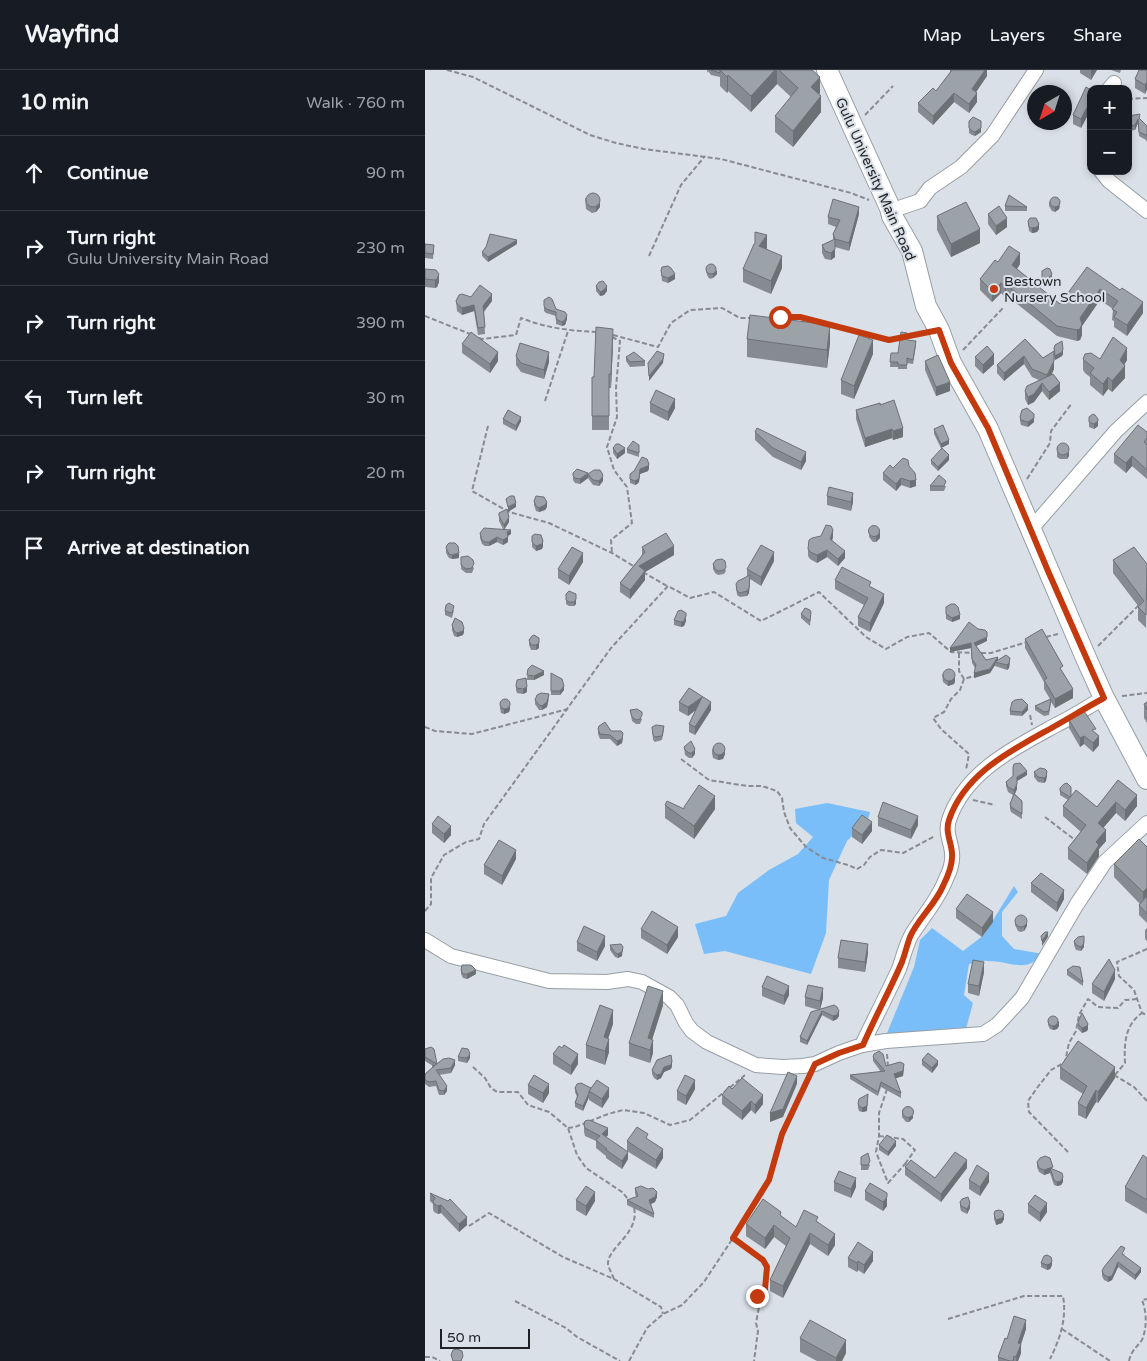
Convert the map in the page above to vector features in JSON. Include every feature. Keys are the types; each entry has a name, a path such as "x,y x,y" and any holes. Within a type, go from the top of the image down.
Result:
{"street":[{"name":"Gulu University Main Road","path":"827,70 892,216 911,251 926,306 939,330 951,363 988,428 1104,698 1147,779"},
{"path":"890,209 919,201 930,188 961,167 992,136 1036,70"},
{"path":"1104,175 1109,181 1147,211"},
{"path":"1031,529 1116,431 1147,402"},
{"path":"863,1045 895,978 911,935 936,901 947,878 951,867 952,853 947,831 949,818 961,797 976,777 1018,746 1104,698"},
{"path":"425,940 451,956 549,981 607,982 628,979 642,982 669,997 677,1005 686,1023 707,1042 756,1065 803,1066 815,1064 863,1045 886,1041 983,1034 997,1025 1022,998 1077,904 1105,862 1147,823"}],"path":[{"path":"447,70 473,76 591,135 616,143 644,149 721,159 851,193 890,209"},
{"path":"853,127 893,86"},
{"path":"1132,99 1147,98"},
{"path":"649,256 681,185 705,156"},
{"path":"612,553 611,540 632,522 627,487 614,470 607,447 617,417 616,388 620,342 612,336 658,348 671,323 690,310 722,308 740,318 750,318"},
{"path":"951,363 1003,308"},
{"path":"425,316 482,339 516,335 521,318 537,324 568,331 604,333"},
{"path":"760,318 800,317 889,340 939,330"},
{"path":"545,401 568,331"},
{"path":"1017,495 1050,443 1051,431 1072,403"},
{"path":"488,426 472,491 509,512 549,523 612,553 690,598 714,592 761,621 819,592 866,637 886,649 907,637 929,633 951,652 959,653 991,653 1028,642"},
{"path":"425,911 431,904 431,878 444,855 466,842 479,839 484,824 611,648 668,586"},
{"path":"1086,658 1141,604"},
{"path":"1038,639 1075,630"},
{"path":"959,653 959,671 964,679"},
{"path":"964,679 974,676"},
{"path":"964,679 960,690 951,699 944,712 933,718 941,729 969,754 966,771"},
{"path":"1104,698 1147,693"},
{"path":"425,727 435,731 472,734 568,709"},
{"path":"681,760 709,780 747,786 762,786 777,791 782,798 784,812 790,828 806,847 823,858 857,869 881,850 903,852 947,831"},
{"path":"961,797 995,805"},
{"path":"1045,817 1075,840"},
{"path":"1147,949 1117,962 1119,976 1134,990 1142,1013 1147,1015"},
{"path":"1068,1152 1029,1112 1028,1101 1051,1070 1065,1062 1069,1043 1076,1031 1079,1015 1088,999 1098,1008 1118,1008 1125,1000 1137,999"},
{"path":"1115,1075 1125,1063 1124,1046 1126,1034 1135,1018 1142,1013"},
{"path":"886,1041 888,1072"},
{"path":"629,1361 647,1328 663,1314 682,1305 703,1282 733,1238 769,1180 782,1134 815,1064"},
{"path":"568,1128 623,1110 644,1113 670,1125 690,1120 756,1065"},
{"path":"473,1067 485,1078 491,1088 497,1092 518,1092 528,1105 549,1112 568,1128 577,1155 586,1168 623,1192 634,1205 636,1215 632,1227 610,1257 608,1263 614,1279"},
{"path":"1108,1070 1134,1088 1147,1101"},
{"path":"879,1136 903,1139 915,1150 887,1183 876,1152 879,1136 879,1113 889,1083"},
{"path":"905,1164 913,1168"},
{"path":"469,1226 489,1213 563,1257 614,1279 661,1307 663,1314"},
{"path":"733,1238 763,1260 767,1267 765,1289 757,1296 759,1306 756,1323 758,1331 754,1361"},
{"path":"948,1319 1024,1296 1063,1296 1065,1309 1061,1329 1058,1342 1050,1358"},
{"path":"1129,1361 1131,1353 1142,1340 1146,1330 1147,1312 1142,1300 1147,1299"},
{"path":"515,1301 567,1328 577,1337 620,1361"},
{"path":"1061,1329 1110,1361"},
{"path":"425,1357 432,1357 440,1361"}],"shaded area":[{"path":"827,803 870,812 868,820 847,841 829,880 826,933 811,974 725,951 704,954 695,924 726,916 738,893 769,870 798,854 813,837 796,823 795,809"},
{"path":"1014,886 1018,892 1002,912 1002,936 1014,949 1043,954 1037,960 1024,965 986,961 969,964 964,995 973,1003 966,1029 885,1038 914,967 920,940 932,928 963,951 984,935"}],"building":[{"path":"720,70 775,70 751,96"},
{"path":"779,70 812,70 820,77 811,87 821,96 793,131 775,116 798,88"},
{"path":"952,70 985,70 972,89 977,93 969,104 954,93 933,116 918,103 933,88 936,91"},
{"path":"1139,70 1147,70 1145,85 1135,79"},
{"path":"1086,87 1087,108 1081,119 1073,115"},
{"path":"1140,114 1139,118 1147,126 1147,137 1139,132 1138,119 1135,125 1132,125 1132,115"},
{"path":"973,117 981,121 981,128 975,132 969,128 969,121"},
{"path":"590,193 596,193 600,200 596,207 590,207 586,203 586,197"},
{"path":"1009,195 1027,207 1005,206"},
{"path":"1053,197 1057,197 1060,202 1059,206 1053,207 1050,204 1050,200"},
{"path":"833,199 859,207 849,243 835,239 833,234 840,220 828,217"},
{"path":"966,202 980,229 951,244 937,216"},
{"path":"999,206 1007,218 996,226 988,214"},
{"path":"1030,218 1036,218 1039,224 1037,227 1029,227 1028,221"},
{"path":"755,232 767,235 759,246 782,256 771,281 743,269 755,244"},
{"path":"490,234 517,240 488,257 482,252 486,247"},
{"path":"835,239 835,249 831,253 825,251 822,245"},
{"path":"425,244 434,245 433,254 425,253"},
{"path":"1009,246 1020,253 1012,265 1060,304 1087,267 1120,290 1122,288 1143,302 1127,325 1114,317 1117,312 1112,309 1118,301 1100,289 1080,318 1082,324 1080,329 1057,326 1006,284 1005,286 1001,283 992,291 980,279 995,260 998,262"},
{"path":"709,264 713,264 716,269 715,273 709,274 706,271 706,267"},
{"path":"668,266 675,274 668,278 662,276 661,270 662,267"},
{"path":"1047,268 1050,269 1052,274 1049,278 1042,280 1042,271"},
{"path":"425,269 436,270 439,274 437,279 425,279"},
{"path":"603,281 607,286 600,292 596,286 599,282"},
{"path":"480,285 492,294 483,306 485,327 478,328 474,305 462,308 456,301 459,295 462,294 471,297"},
{"path":"549,297 552,299 556,309 565,312 567,315 562,322 556,319 556,312 546,309 544,306 544,300"},
{"path":"750,315 830,325 827,350 747,339"},
{"path":"596,327 613,329 611,374 609,374 609,416 592,416 592,377 594,377"},
{"path":"471,332 498,352 490,364 462,344"},
{"path":"901,332 907,333 907,340 916,341 913,360 907,358 907,365 898,365 898,362 890,362 891,353 898,353"},
{"path":"859,335 873,340 854,386 841,380"},
{"path":"1113,337 1127,348 1120,360 1125,366 1112,381 1108,377 1103,384 1090,373 1094,368 1083,359 1085,354 1091,353 1100,359"},
{"path":"1025,339 1043,358 1054,351 1054,361 1047,375 1032,369 1024,356 1004,373 997,365"},
{"path":"1062,341 1062,352 1055,356 1055,345"},
{"path":"520,343 549,352 544,370 521,363 516,356"},
{"path":"987,346 994,354 983,365 975,357"},
{"path":"657,351 664,354 663,359 649,376 648,363"},
{"path":"634,352 645,361 630,362 626,357"},
{"path":"938,355 950,382 936,387 925,361"},
{"path":"1053,374 1060,383 1049,392 1042,383 1034,394 1028,397 1025,391 1027,386"},
{"path":"656,390 675,399 668,412 650,403"},
{"path":"894,400 903,428 893,431 892,429 865,438 856,410"},
{"path":"1027,408 1034,414 1034,418 1028,422 1021,420 1020,417 1022,410"},
{"path":"508,410 521,417 516,426 503,419"},
{"path":"1093,414 1098,419 1094,424 1089,422 1089,417"},
{"path":"943,425 949,440 941,444 934,429"},
{"path":"1138,425 1147,432 1147,438 1144,442 1147,445 1147,470 1132,456 1126,463 1114,454"},
{"path":"757,428 806,452 801,462 773,448 755,432"},
{"path":"633,441 639,445 639,453 627,449"},
{"path":"1061,443 1065,443 1069,449 1065,455 1061,455 1057,451 1057,447"},
{"path":"616,444 625,448 617,454 613,448"},
{"path":"942,448 949,455 938,467 931,460"},
{"path":"642,457 647,459 648,466 640,469 637,480 630,479 630,474 634,471"},
{"path":"903,458 908,460 909,466 915,473 916,480 910,481 901,478 896,484 883,473 890,465 893,468"},
{"path":"577,469 588,473 580,479 575,478 573,473"},
{"path":"594,470 600,470 602,473 603,476 599,481 593,480 588,474"},
{"path":"939,475 946,481 944,486 930,486"},
{"path":"829,487 853,493 851,502 827,496"},
{"path":"514,496 516,503 508,507 506,499"},
{"path":"536,496 544,497 547,502 545,505 539,508 536,506 534,501"},
{"path":"507,509 509,517 504,525 499,513"},
{"path":"826,525 831,526 833,530 830,539 845,551 838,559 827,550 817,555 808,549 809,540 821,536"},
{"path":"874,525 880,531 874,537 868,531"},
{"path":"484,528 511,530 507,532 508,537 503,540 497,537 489,542 485,542 482,540 480,533"},
{"path":"666,533 674,546 639,566 645,571 630,590 620,583 645,552 642,547"},
{"path":"535,534 541,535 542,544 536,546 532,542 532,536"},
{"path":"449,543 455,543 458,546 459,553 449,554 446,548"},
{"path":"761,545 774,552 761,577 747,569"},
{"path":"572,547 583,553 569,576 558,569"},
{"path":"1134,547 1147,564 1146,615 1138,607 1144,601 1113,560"},
{"path":"468,556 474,563 472,568 466,569 461,565 461,557"},
{"path":"722,559 725,561 726,567 724,570 718,571 713,564 716,560"},
{"path":"842,567 871,582 869,586 884,594 870,623 858,617 868,598 835,580"},
{"path":"750,575 747,591 740,593 737,591 736,584 738,581"},
{"path":"569,591 576,594 574,602 566,600 566,594"},
{"path":"449,603 454,606 452,613 445,611 446,605"},
{"path":"955,604 958,607 960,615 952,618 946,614 946,607"},
{"path":"805,608 811,612 810,621 801,614"},
{"path":"681,610 686,613 684,621 674,620 678,611"},
{"path":"455,618 462,622 463,631 457,633 454,631 452,625"},
{"path":"969,622 978,629 987,632 987,637 974,643 986,660 998,657 990,669 974,673 976,665 972,659 971,643 950,648"},
{"path":"1042,629 1063,666 1060,668 1073,689 1055,699 1044,680 1047,678 1025,639"},
{"path":"534,635 539,638 539,643 531,645 529,640"},
{"path":"1006,655 1010,658 1007,665 995,662"},
{"path":"532,665 544,671 534,676 527,675 528,669"},
{"path":"949,669 955,675 949,681 943,675"},
{"path":"551,673 562,679 564,686 560,691 551,691"},
{"path":"526,678 527,687 523,689 517,688 517,680"},
{"path":"689,688 711,702 695,727 689,724 702,697 688,707 679,702"},
{"path":"541,693 549,694 547,702 542,706 535,700 537,695"},
{"path":"505,699 510,704 505,709 500,704"},
{"path":"1022,699 1028,705 1022,712 1010,711 1012,702"},
{"path":"1051,699 1049,711 1044,712 1035,706"},
{"path":"637,709 642,712 642,715 640,719 636,720 632,717 630,710"},
{"path":"1084,711 1096,729 1092,730 1099,736 1093,743 1084,736 1080,738 1069,720"},
{"path":"605,722 611,731 621,731 623,733 622,739 617,741 610,735 600,734 599,726"},
{"path":"656,725 664,726 662,736 655,737 653,735 652,727"},
{"path":"691,741 695,749 692,753 689,753 684,747"},
{"path":"721,743 724,744 724,754 717,755 714,754 713,747 714,744"},
{"path":"1020,763 1027,771 1017,777 1017,784 1014,790 1008,787 1006,782 1013,776 1014,764"},
{"path":"1040,768 1047,771 1046,777 1038,777 1034,772"},
{"path":"1118,780 1137,795 1125,810 1116,802 1098,823 1106,830 1096,842 1099,845 1087,863 1068,848 1086,825 1063,806 1076,790 1097,807"},
{"path":"1067,783 1071,787 1070,797 1060,791 1060,788"},
{"path":"699,785 715,796 694,826 665,805 667,801 684,809"},
{"path":"1014,794 1022,801 1022,814 1011,807 1010,804"},
{"path":"883,802 918,816 911,830 878,817"},
{"path":"862,815 872,822 862,835 852,828"},
{"path":"438,816 451,826 444,834 432,824"},
{"path":"1139,839 1147,847 1147,888 1143,892 1114,864"},
{"path":"499,840 516,850 502,876 484,865"},
{"path":"1041,873 1064,890 1057,903 1031,883"},
{"path":"967,894 993,912 982,928 956,909"},
{"path":"1147,897 1147,914 1139,905"},
{"path":"652,911 678,927 667,945 641,929"},
{"path":"1021,915 1027,921 1021,927 1015,921"},
{"path":"584,926 605,936 597,952 577,942"},
{"path":"1048,932 1042,941 1041,936"},
{"path":"1084,936 1084,943 1081,947 1076,945 1074,941 1078,937"},
{"path":"841,940 868,944 865,962 838,958"},
{"path":"621,944 623,947 622,952 618,954 615,953 610,945"},
{"path":"1109,959 1115,970 1104,992 1092,984"},
{"path":"973,960 984,962 979,986 968,984"},
{"path":"462,965 471,965 476,970 463,974 461,970"},
{"path":"1073,966 1080,967 1083,982 1067,970"},
{"path":"767,976 789,986 784,996 762,987"},
{"path":"808,985 823,988 820,1001 805,997"},
{"path":"648,986 663,991 648,1038 653,1040 650,1050 629,1043"},
{"path":"600,1005 613,1010 604,1037 609,1039 605,1051 586,1045"},
{"path":"834,1005 839,1011 837,1015 833,1016 822,1011 807,1041 800,1037 811,1012"},
{"path":"1082,1013 1088,1024 1082,1028 1078,1022"},
{"path":"1053,1016 1058,1021 1053,1026 1048,1021"},
{"path":"1078,1041 1115,1067 1098,1092 1096,1090 1086,1108 1078,1103 1087,1086 1060,1067"},
{"path":"564,1045 578,1054 571,1066 553,1054 559,1046 562,1048"},
{"path":"431,1047 434,1049 437,1064 425,1057 425,1049"},
{"path":"462,1048 468,1049 470,1054 467,1058 458,1057"},
{"path":"879,1051 883,1054 886,1066 900,1062 904,1064 903,1071 894,1074 901,1093 881,1082 878,1092 850,1075 885,1071 873,1057"},
{"path":"928,1053 938,1061 932,1068 922,1060"},
{"path":"671,1055 671,1065 664,1067 661,1074 657,1075 654,1073 652,1070 657,1060"},
{"path":"443,1059 455,1060 451,1068 436,1070 447,1086 444,1091 439,1090 436,1081 429,1082 425,1080 425,1074"},
{"path":"788,1072 797,1076 783,1109 770,1113"},
{"path":"534,1075 549,1084 543,1093 528,1085"},
{"path":"685,1075 695,1080 686,1096 677,1091"},
{"path":"742,1078 763,1095 755,1105 751,1101 742,1111 722,1095 729,1086 732,1089"},
{"path":"597,1080 609,1088 602,1099 589,1091"},
{"path":"581,1083 591,1088 583,1106 575,1103 578,1095 575,1088 577,1084"},
{"path":"868,1094 867,1106 862,1108 858,1104 859,1099"},
{"path":"906,1107 910,1107 913,1112 912,1116 906,1117 903,1114 903,1110"},
{"path":"589,1120 608,1128 602,1134 628,1152 622,1161 596,1140 600,1136 585,1128 585,1121"},
{"path":"637,1127 648,1134 646,1138 663,1149 656,1160 627,1141"},
{"path":"887,1135 896,1141 888,1152 879,1145"},
{"path":"955,1152 967,1160 941,1194 905,1167 911,1160 935,1178"},
{"path":"868,1153 870,1161 868,1165 861,1165 861,1157"},
{"path":"1143,1155 1147,1158 1147,1200 1125,1187"},
{"path":"1045,1156 1050,1158 1053,1167 1044,1170 1039,1168 1037,1162"},
{"path":"977,1165 989,1173 980,1187 969,1180"},
{"path":"1050,1168 1062,1173 1061,1181 1057,1182 1054,1180"},
{"path":"839,1171 856,1178 851,1189 834,1182"},
{"path":"870,1183 887,1193 887,1197 883,1202 865,1191"},
{"path":"586,1186 595,1192 586,1206 576,1200"},
{"path":"641,1186 648,1189 653,1188 657,1192 655,1197 649,1200 654,1214 627,1200 638,1196 635,1188"},
{"path":"430,1193 448,1201 450,1199 467,1217 459,1224 441,1205 434,1204 435,1198"},
{"path":"1035,1195 1047,1203 1040,1213 1028,1204"},
{"path":"968,1197 970,1203 967,1209 961,1206 960,1202"},
{"path":"763,1199 781,1212 780,1215 796,1227 804,1210 818,1217 816,1221 835,1234 828,1245 810,1233 783,1286 770,1280 790,1238 774,1225 765,1238 746,1224"},
{"path":"999,1210 1004,1215 996,1220 994,1214 995,1211"},
{"path":"858,1242 873,1252 864,1265 848,1258"},
{"path":"1121,1246 1125,1248 1122,1254 1141,1268 1135,1275 1118,1262 1112,1276 1104,1275 1102,1271 1104,1267"},
{"path":"1044,1256 1051,1257 1052,1261 1050,1264 1041,1263"},
{"path":"1014,1316 1026,1320 1018,1343 1021,1344 1016,1357 1014,1356 1013,1361 1010,1361 998,1357 1005,1338 1007,1339"},
{"path":"810,1320 846,1340 836,1358 800,1338"},
{"path":"453,1350 462,1351 463,1356 461,1361 453,1361 451,1355"}],"place":[{"name":"Bestown Nursery School","path":"994,289"}],"route":[{"path":"757,1296 765,1289 767,1267 763,1260 733,1238 769,1180 782,1134 815,1064 863,1045 903,960 911,935 936,901 947,878 951,867 952,853 947,825 955,807 967,787 988,767 1018,746 1104,698 988,428 951,363 939,330 889,340 800,317 780,317"}]}
